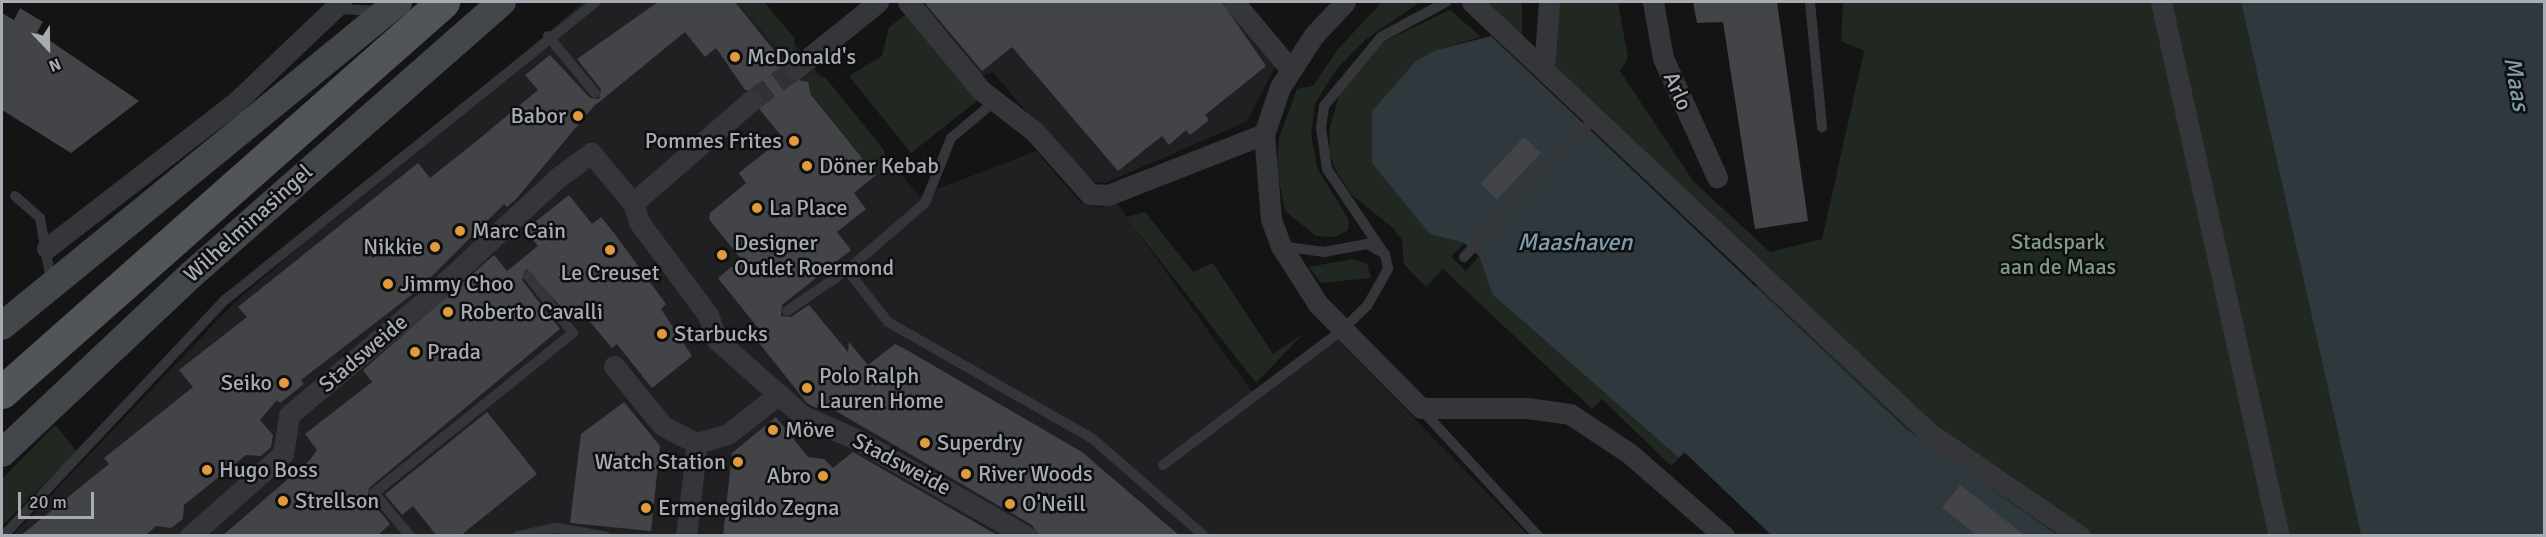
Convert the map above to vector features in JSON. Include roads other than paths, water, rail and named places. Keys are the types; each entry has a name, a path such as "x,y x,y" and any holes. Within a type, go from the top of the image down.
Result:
{"main road":[{"name":"Wilhelminasingel","path":"2,392 442,2"},
{"name":"Wilhelminasingel","path":"2,453 164,299 502,2"},
{"path":"2,326 51,282 392,6"}],"street":[{"path":"795,69 878,2"},
{"path":"908,2 995,101 1034,130 1090,194 1108,195 1264,134"},
{"path":"1234,2 1291,70"},
{"path":"1345,2 1291,70 1264,134 1266,193 1281,246 1342,330 1421,408 1527,408 1570,414 1629,453 1724,536"},
{"path":"1472,2 1544,69 1592,121 1929,433 2080,536"},
{"path":"1544,69 1549,2"},
{"name":"Arlo","path":"1653,2 1663,58 1718,177"},
{"path":"2161,2 2279,536"},
{"path":"47,248 237,101 336,5"},
{"path":"633,203 752,100"},
{"name":"Stadsweide","path":"190,536 283,454 288,415 426,300 556,179 591,153 633,203 639,222 708,315 717,340 803,416 856,439 1026,536"},
{"path":"614,366 663,426 697,443 728,434 779,394"},
{"path":"686,536 697,443"}],"lane":[{"path":"3,536 225,300 548,36 595,2"},
{"path":"1163,465 1342,330 1382,285 1388,269 1385,254 1327,169 1320,128 1324,106 1335,87 1380,37 1446,2"},
{"path":"1810,2 1822,128"},
{"path":"336,5 392,6"},
{"path":"548,36 595,93"},
{"path":"787,311 847,270 925,203 951,138 995,101"},
{"path":"1464,257 1592,121"},
{"path":"15,196 40,218 47,248 51,282"},
{"path":"1281,246 1324,252 1367,244 1385,254"},
{"path":"847,270 888,322 1093,438 1204,536"},
{"path":"410,536 374,493 573,333 528,276"},
{"path":"1421,408 1538,536"},
{"path":"518,536 557,528 605,536"}],"water":[{"name":"Maas","path":"2241,2 2544,2 2544,535 2361,535"},
{"name":"Maashaven","path":"1491,36 1906,429 2057,535 1771,535 1685,453 1679,458 1492,294 1479,256 1464,243 1430,234 1372,163 1372,111 1416,61 1436,50"}],"tunnel":[{"path":"752,100 795,69"}],"place":[{"name":"McDonald's","path":"735,57"},
{"name":"Babor","path":"578,116"},
{"name":"Pommes Frites","path":"794,141"},
{"name":"Döner Kebab","path":"807,166"},
{"name":"La Place","path":"757,208"},
{"name":"Marc Cain","path":"460,231"},
{"name":"Nikkie","path":"435,247"},
{"name":"Le Creuset","path":"610,250"},
{"name":"Designer Outlet Roermond","path":"722,255"},
{"name":"Jimmy Choo","path":"388,284"},
{"name":"Roberto Cavalli","path":"448,312"},
{"name":"Starbucks","path":"662,334"},
{"name":"Prada","path":"415,352"},
{"name":"Seiko","path":"284,383"},
{"name":"Polo Ralph Lauren Home","path":"807,388"},
{"name":"Möve","path":"773,430"},
{"name":"Superdry","path":"925,443"},
{"name":"Watch Station","path":"738,462"},
{"name":"Hugo Boss","path":"207,470"},
{"name":"River Woods","path":"966,474"},
{"name":"Abro","path":"823,476"},
{"name":"Strellson","path":"283,501"},
{"name":"O'Neill","path":"1010,504"},
{"name":"Ermenegildo Zegna","path":"646,508"}],"park label":[{"name":"Stadspark aan de Maas","path":"2058,254"}]}
